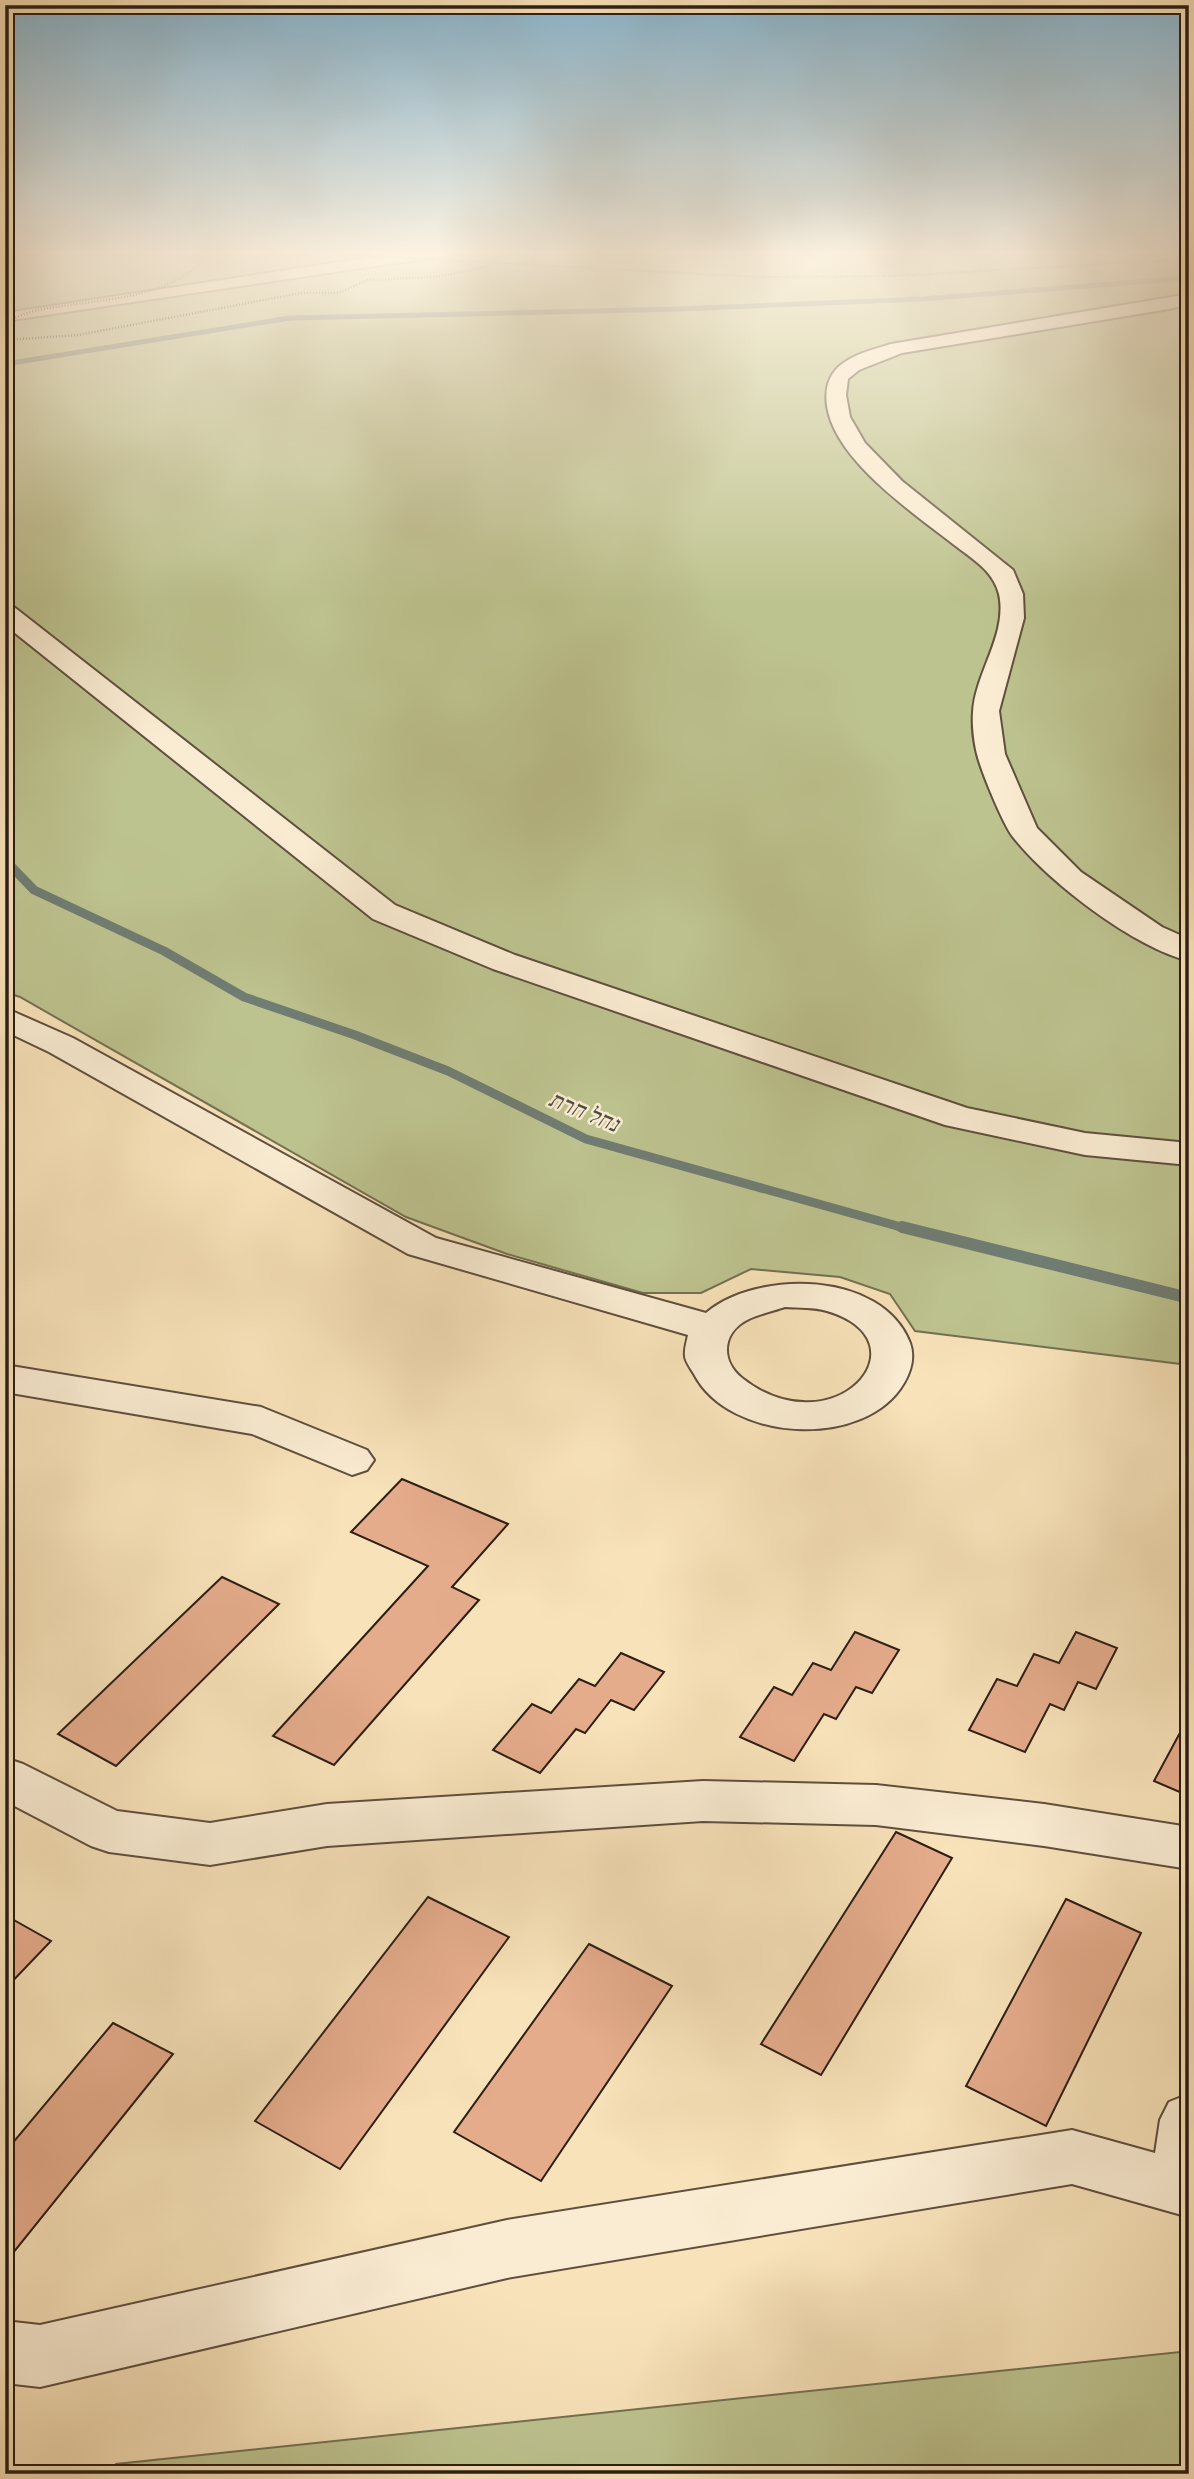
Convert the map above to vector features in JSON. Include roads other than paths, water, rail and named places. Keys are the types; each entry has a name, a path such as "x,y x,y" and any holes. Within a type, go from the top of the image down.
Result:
{"street":[{"path":"848,371 839,377 835,391 842,426 873,468 1001,570 1011,594 1012,618 986,711 990,754 1024,831 1070,878 1151,934 1189,951"},
{"path":"5,612 384,912 503,962 958,1116 1085,1144 1189,1154"},
{"path":"5,1018 61,1045 422,1246 711,1328"},
{"path":"5,1378 261,1421 352,1460"},
{"path":"5,1778 109,1830 210,1844 327,1825 703,1801 876,1805 1044,1825 1189,1848"},
{"path":"5,2352 40,2357 506,2249 1072,2157 1184,2190 1189,2120"}],"waterway":[{"name":"נחל חרת","path":"5,860 34,890 164,951 244,997 355,1035 448,1071 586,1139 908,1229"},
{"name":"נחל חרת","path":"902,1227 1189,1298"}]}
